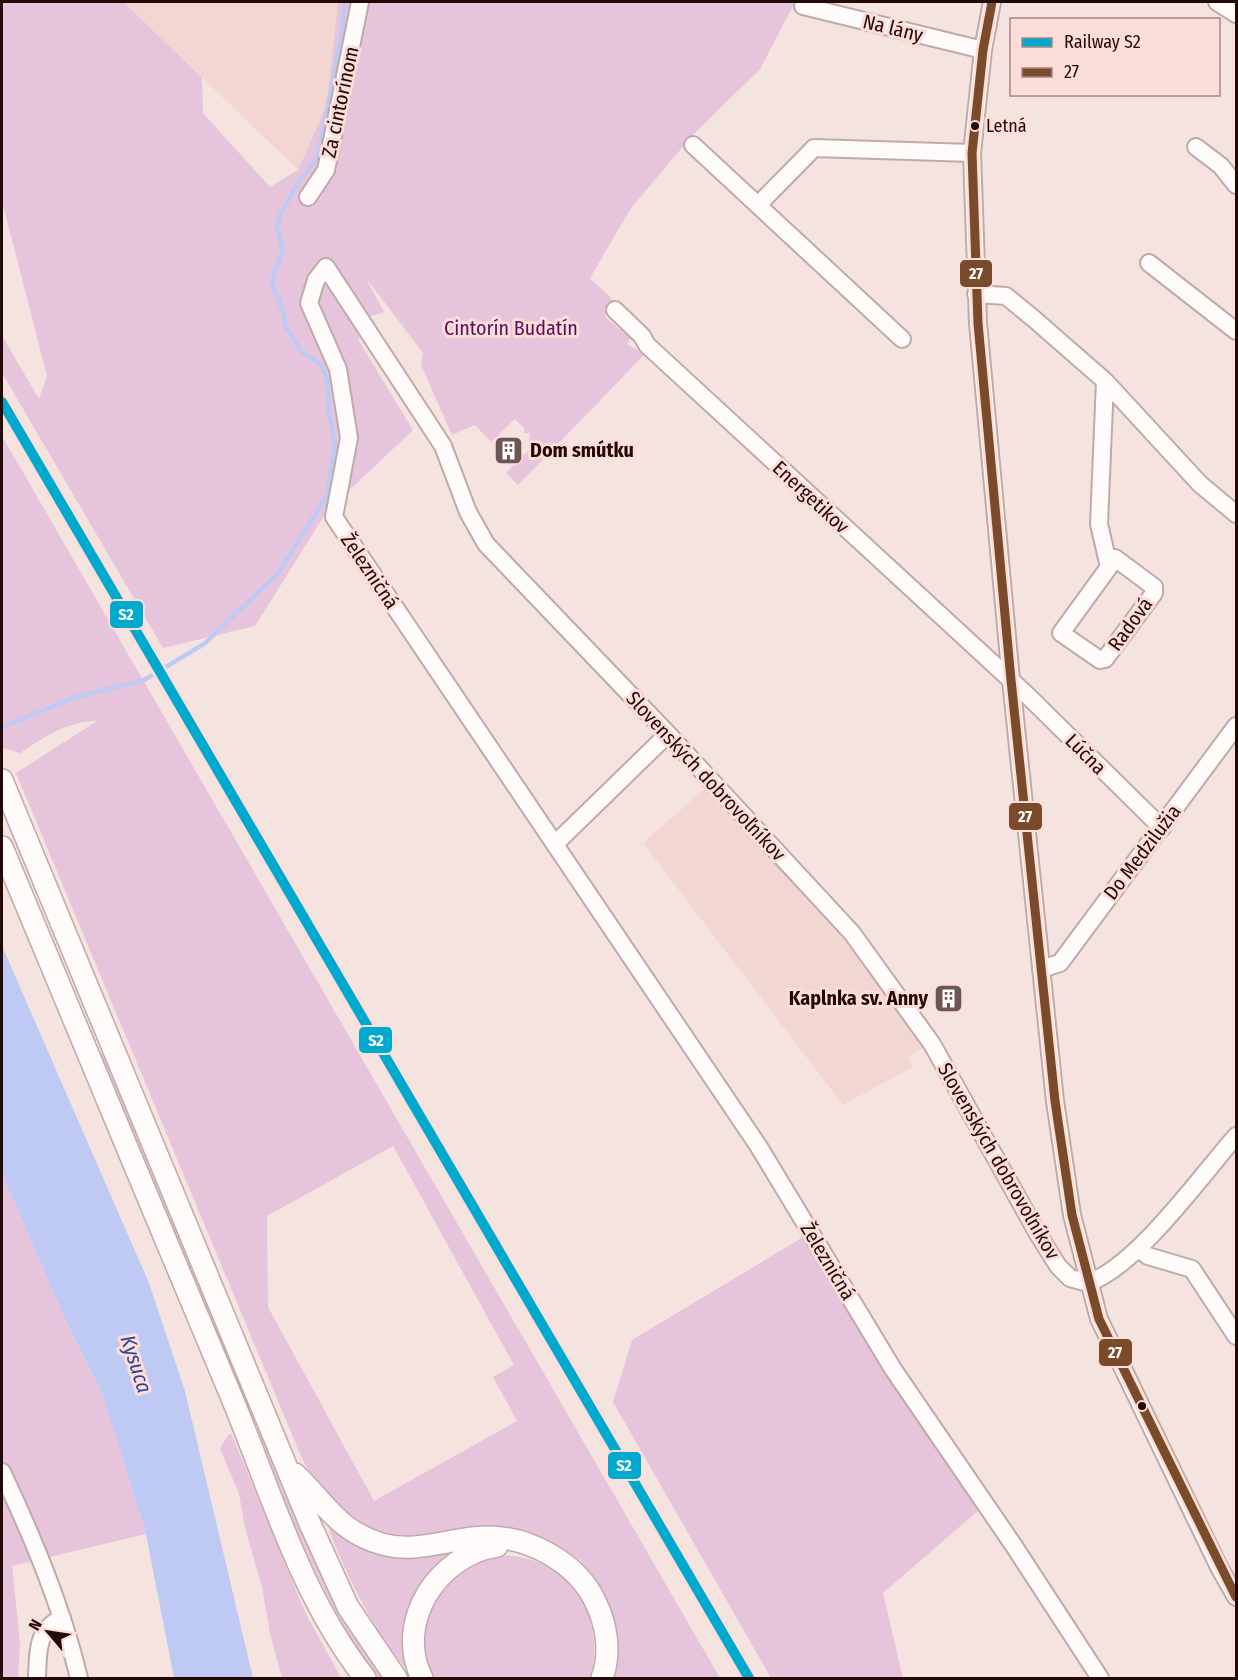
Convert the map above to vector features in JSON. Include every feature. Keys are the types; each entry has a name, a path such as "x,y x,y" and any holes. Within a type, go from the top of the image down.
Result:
{"main road":[{"path":"2,780 286,1465 348,1607 396,1678"},
{"path":"2,847 242,1421 286,1534 328,1626 365,1678"},
{"path":"286,1465 349,1531 381,1543 418,1548 483,1537 499,1537 536,1547 564,1563 591,1593 602,1618 607,1643 602,1678"},
{"path":"422,1678 415,1658 415,1626 419,1609 436,1580 448,1568 476,1551 522,1544"},
{"path":"328,1626 333,1655 348,1678"}],"street":[{"name":"Za cintorínom","path":"308,197 326,170 360,2"},
{"path":"992,2 983,50 972,153 976,294 1011,680 1062,1165 1088,1283 1099,1320 1219,1567 1236,1597"},
{"path":"1217,2 1236,14"},
{"name":"Na lány","path":"803,6 983,50"},
{"path":"693,145 902,339"},
{"path":"1196,147 1221,166 1236,185"},
{"path":"759,204 814,148 972,153"},
{"path":"1149,263 1236,331"},
{"name":"Slovenských dobrovoľníkov","path":"326,267 443,446 468,512 486,544 668,734 852,933 932,1044 1053,1258 1070,1278 1088,1283"},
{"name":"Železničná","path":"326,267 316,280 309,303 338,369 349,438 334,517 759,1147 893,1369 1014,1546 1100,1678"},
{"path":"976,294 1006,296 1105,381 1200,484 1236,514"},
{"name":"Energetikov","path":"615,310 642,336 647,345 1011,680"},
{"path":"1105,381 1098,524 1109,567"},
{"name":"Radová","path":"1115,558 1154,587 1154,593 1105,658 1100,660 1061,633 1109,567 1115,558"},
{"name":"Lúčna","path":"1011,680 1161,828"},
{"name":"Do Medzilužia","path":"1041,969 1060,963 1236,726"},
{"path":"555,844 668,734"},
{"path":"1088,1283 1116,1270 1138,1249 1236,1136"},
{"path":"1138,1249 1148,1256 1191,1269 1236,1336"},
{"path":"2,1472 62,1618 79,1678"},
{"path":"37,1678 39,1642 45,1629 62,1618"}],"shaded area":[{"path":"124,2 338,2 327,104 298,170"},
{"path":"707,787 836,928 926,1047 907,1057 913,1067 843,1105 643,843"}],"green space":[{"name":"Cintorín Budatín","path":"2,2 124,2 202,78 203,113 270,187 298,170 327,104 338,2 786,2 794,4 760,69 692,136 631,208 590,278 615,302 605,314 606,318 630,338 627,344 645,354 518,485 506,473 532,447 528,443 530,433 524,433 524,428 515,419 491,442 475,425 452,435 421,365 423,353 366,278 384,312 358,320 359,341 413,430 327,511 255,626 163,648 2,373 2,336 39,399 47,376 2,201"},
{"path":"2,436 720,1678 615,1678 618,1638 615,1621 596,1581 581,1561 559,1546 532,1533 503,1527 399,1540 360,1528 319,1492 301,1456 16,773 97,721 66,727 20,753 3,748","holes":["393,1146 514,1365 493,1377 517,1421 374,1501 268,1307 267,1216"]},
{"path":"105,1052 251,1406 247,1409 98,1055"},
{"path":"2,1174 65,1319 103,1396 146,1534 12,1566 20,1642 18,1678 2,1678"},
{"path":"805,1236 979,1510 883,1593 903,1678 771,1678 613,1402 632,1340"},
{"path":"259,1427 328,1590 363,1651 383,1678 375,1678 324,1589 255,1431"},
{"path":"229,1434 232,1435 305,1612 341,1678 282,1678 270,1633 262,1587 245,1528 239,1494 220,1448"},
{"path":"329,1525 461,1547 438,1567 410,1670 408,1671 386,1643 368,1614 337,1550"},
{"path":"497,1555 522,1557 544,1565 562,1576 577,1591 587,1609 593,1630 594,1653 591,1678 429,1678 420,1642 431,1596 466,1564"}],"water":[{"name":"Kysuca","path":"2,946 149,1283 185,1391 253,1678 174,1678 146,1534 103,1396 65,1319 2,1174"}],"waterway":[{"path":"2,727 73,698 144,680 204,644 278,573 327,496 335,444 329,410 328,386 323,367 300,350 286,327 284,313 272,285 275,269 283,251 277,227 281,213 296,186 318,157 341,38 345,2"}],"rail line":[{"name":"S2","path":"2,402 749,1678"}],"transit line":[{"name":"27","path":"992,2 983,50 972,153 978,323 1011,680 1055,1101 1072,1215 1099,1319 1236,1597"}],"place":[{"name":"Letná","path":"975,126"},
{"name":"Dom smútku","path":"509,450"},
{"name":"Kaplnka sv. Anny","path":"949,998"}]}
